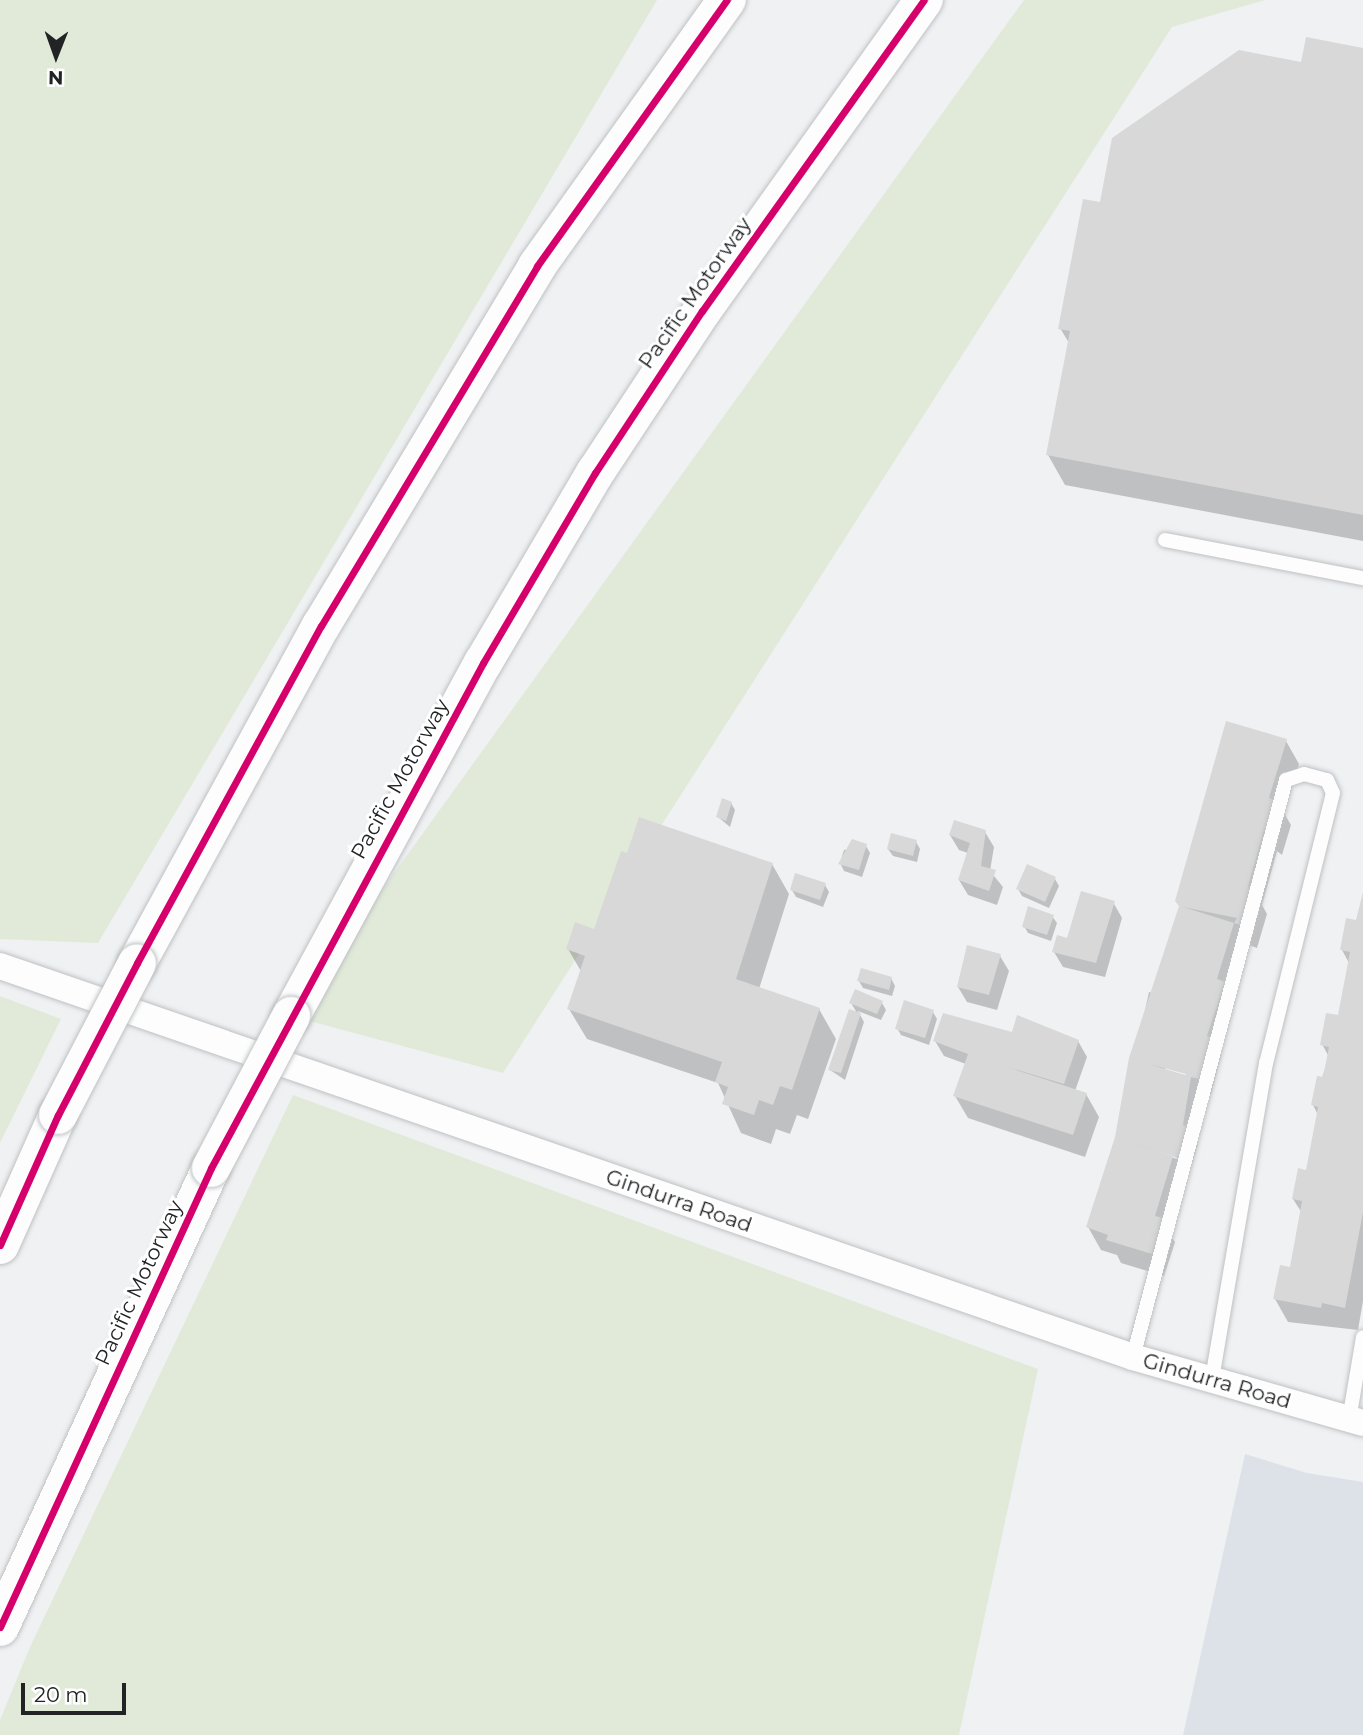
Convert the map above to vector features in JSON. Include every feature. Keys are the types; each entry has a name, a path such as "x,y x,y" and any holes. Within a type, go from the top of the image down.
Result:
{"highway":[{"path":"0,1245 58,1115 137,963 321,626 537,266 727,0"},
{"name":"Pacific Motorway","path":"0,1627 211,1168 483,663 595,473 702,311 924,0"}],"street":[{"name":"Gindurra Road","path":"0,966 1133,1357 1356,1422"}],"lane":[{"path":"1165,540 1363,578"},
{"path":"1133,1357 1286,780 1304,774 1327,780 1333,793 1266,1063 1212,1380"},
{"path":"1356,1422 1363,1337"}],"shaded area":[{"path":"1245,1454 1307,1473 1363,1482 1363,1735 1183,1735"}],"green space":[{"path":"0,0 657,0 98,943 0,939"},
{"path":"1024,0 1265,0 1172,27 503,1073 291,1016"},
{"path":"0,996 61,1019 0,1143"},
{"path":"293,1095 1038,1369 959,1735 0,1735 0,1720 30,1647"}],"building":[{"path":"1306,37 1363,48 1363,515 1046,455 1070,331 1058,329 1083,199 1100,202 1112,138 1239,50 1301,62"},
{"path":"1226,721 1287,739 1269,798 1279,801 1269,834 1264,830 1248,887 1255,889 1245,926 1234,923 1217,979 1225,982 1207,1036 1214,1038 1203,1080 1191,1077 1183,1125 1190,1127 1181,1159 1173,1156 1155,1216 1163,1218 1152,1254 1106,1240 1108,1235 1086,1227 1115,1137 1129,1058 1179,906 1175,901","holes":["1183,907 1237,918 1234,923"]},
{"path":"722,798 732,802 726,821 716,817"},
{"path":"639,817 773,863 736,979 820,1008 792,1090 780,1086 773,1105 759,1100 754,1115 722,1104 728,1087 715,1082 722,1062 567,1009 585,956 566,949 575,922 594,929 621,851 627,853"},
{"path":"954,820 986,830 981,866 996,870 989,891 958,880 970,843 949,835"},
{"path":"891,833 917,840 913,856 887,849"},
{"path":"852,839 867,844 859,870 838,864"},
{"path":"1027,864 1056,877 1045,902 1016,889"},
{"path":"795,873 826,883 820,900 790,890"},
{"path":"1081,891 1115,901 1096,963 1052,952 1057,935 1067,938"},
{"path":"1363,892 1363,1212 1345,1308 1322,1303 1321,1308 1273,1299 1280,1265 1290,1267 1302,1201 1292,1199 1298,1168 1306,1170 1318,1107 1311,1105 1317,1076 1323,1077 1329,1047 1320,1045 1326,1013 1338,1015 1350,952 1340,950 1346,918 1356,920"},
{"path":"1028,906 1054,915 1047,935 1022,927"},
{"path":"967,945 1001,954 989,995 957,987"},
{"path":"861,968 892,977 889,990 857,981"},
{"path":"855,989 883,1001 877,1014 849,1003"},
{"path":"904,1000 934,1010 925,1038 895,1029"},
{"path":"849,1009 861,1013 841,1073 828,1070"},
{"path":"943,1013 1012,1032 1017,1015 1079,1040 1064,1084 1001,1065 1087,1093 1073,1135 953,1096 968,1054 933,1041"}],"cycle path":[{"path":"0,1245 58,1115 137,963 321,626 537,266 727,0"},
{"path":"0,1627 211,1168 483,663 595,473 702,311 924,0"}]}
